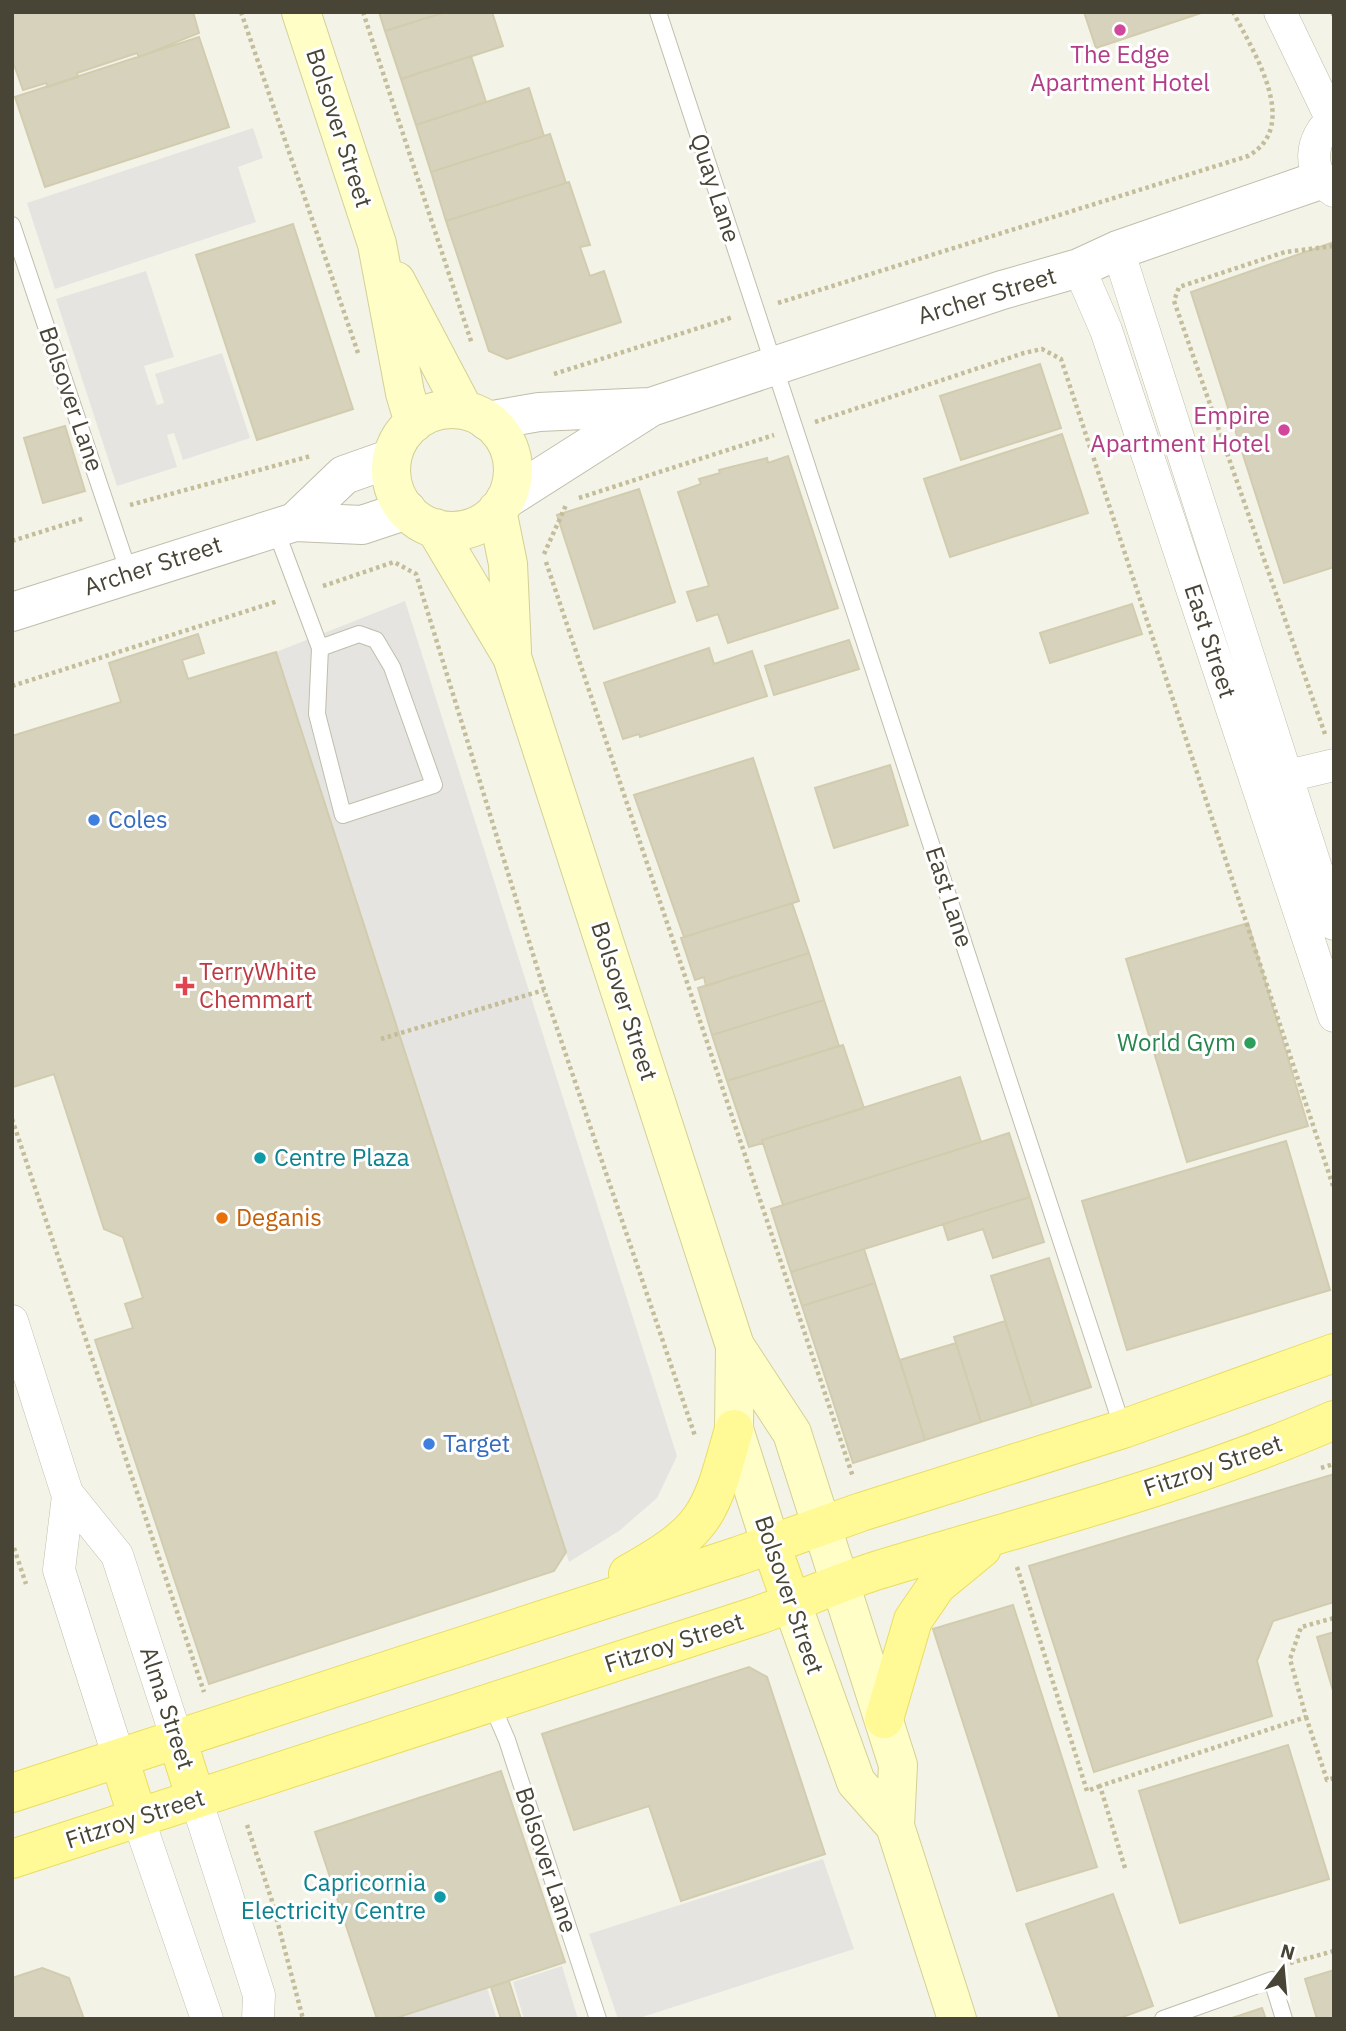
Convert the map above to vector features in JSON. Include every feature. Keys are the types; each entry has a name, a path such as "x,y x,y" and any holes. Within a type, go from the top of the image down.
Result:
{"main road":[{"name":"Bolsover Street","path":"301,12 377,244 405,393 414,422"},
{"name":"Bolsover Street","path":"377,244 475,415"},
{"path":"438,411 475,415 499,431 512,457 513,472 501,505 485,522 452,531 421,519 393,486 392,458 404,432 414,422 438,411"},
{"name":"Bolsover Street","path":"501,505 508,564 513,656 735,1346 792,1433 898,1765 895,1826 957,2019"},
{"name":"Bolsover Street","path":"421,519 513,656"},
{"name":"Bolsover Street","path":"735,1346 734,1429 771,1545 856,1782 895,1826"},
{"path":"12,1793 1123,1429 1334,1353"},
{"name":"Fitzroy Street","path":"12,1859 792,1604 874,1572 1004,1548 1263,1451 1334,1420"},
{"path":"552,1616 672,1549 702,1520 715,1496 734,1429"},
{"path":"884,1719 913,1620 937,1585 1004,1548"},
{"name":"Alma Street","path":"177,1739 196,1799"},
{"name":"Alma Street","path":"119,1758 138,1818"}],"street":[{"path":"1280,12 1333,120 1316,141 1315,167 1327,186"},
{"name":"Archer Street","path":"501,505 650,407 773,364 1079,268 1118,250 1327,186"},
{"name":"East Street","path":"1118,250 1271,780 1334,1016"},
{"name":"East Street","path":"1079,268 1107,330 1271,780 1334,924"},
{"name":"Archer Street","path":"475,415 650,407"},
{"name":"Archer Street","path":"285,525 344,475 392,458"},
{"name":"Archer Street","path":"12,612 285,525 362,525 421,519"},
{"path":"1271,780 1334,765"},
{"name":"Alma Street","path":"12,1321 68,1494 117,1555 177,1739"},
{"name":"Alma Street","path":"68,1494 60,1570 119,1758"},
{"name":"Alma Street","path":"196,1799 259,1995 258,2019"},
{"name":"Alma Street","path":"138,1818 207,2019"}],"lane":[{"name":"Quay Lane","path":"658,12 773,364"},
{"name":"Bolsover Lane","path":"12,225 129,573"},
{"name":"East Lane","path":"773,364 1123,1429"},
{"path":"285,525 300,593 320,648 317,714 342,815 434,785 392,667 376,640 359,634 320,648"},
{"name":"Bolsover Lane","path":"491,1703 507,1740 598,2019"},
{"path":"1163,2019 1272,1980 1284,2019"}],"path":[{"path":"242,12 362,363"},
{"path":"363,12 473,347"},
{"path":"544,377 1248,156 1261,149 1268,136 1271,111 1269,83 1233,12"},
{"path":"1332,12 1334,17"},
{"path":"1325,735 1174,301 1175,292 1180,287 1285,252 1334,246"},
{"path":"1042,349 1061,359 1334,1189"},
{"path":"12,541 109,511 321,453"},
{"path":"567,502 544,554 855,1485"},
{"path":"12,686 394,562 416,573 544,990 696,1440"},
{"path":"381,1039 544,990"},
{"path":"12,1118 205,1693"},
{"path":"14,1548 27,1586"},
{"path":"1004,1548 1087,1791 1306,1717"},
{"path":"1334,1618 1301,1628 1290,1659 1327,1780 1334,1778"},
{"path":"1100,1786 1125,1868"},
{"path":"247,1825 272,1900 303,2019"},
{"path":"1272,1980 1284,1965 1334,1951"}],"shaded area":[{"path":"253,128 263,158 238,167 256,222 55,289 27,203"},
{"path":"146,271 174,357 144,366 157,405 164,403 155,374 222,353 250,438 183,460 174,433 167,435 177,467 117,486 56,299"},
{"path":"405,601 677,1456 657,1498 619,1531 569,1562 276,652"},
{"path":"823,1859 854,1949 636,2019 618,2019 589,1934"},
{"path":"562,1966 578,2019 524,2019 513,1982"},
{"path":"487,1988 497,2019 388,2019"}],"building":[{"path":"12,12 193,12 199,33 139,57 137,53 77,73 78,77 48,87 46,83 23,90 12,59"},
{"path":"379,12 446,12 385,31"},
{"path":"446,12 492,12 503,46 401,79 385,31"},
{"name":"The Edge Apartment Hotel","path":"1084,12 1204,12 1096,48"},
{"path":"199,37 229,127 45,187 15,97"},
{"path":"471,56 486,102 416,125 401,79"},
{"path":"529,88 544,136 431,172 416,125"},
{"path":"550,134 566,183 446,221 431,172"},
{"path":"569,182 590,245 580,247 590,276 604,271 621,322 507,359 489,351 446,221"},
{"path":"293,224 353,409 257,440 196,255"},
{"name":"Empire Apartment Hotel","path":"1334,242 1334,567 1284,583 1191,292"},
{"path":"1040,364 1061,428 961,460 940,396"},
{"path":"65,426 85,491 43,503 24,438"},
{"path":"1062,434 1088,513 950,557 924,479"},
{"path":"788,456 838,608 728,643 718,614 697,621 687,592 709,586 678,492 701,484 699,479 720,473 719,470 767,458 768,463"},
{"path":"639,489 675,602 594,629 557,515"},
{"path":"1132,604 1142,634 1050,663 1040,633"},
{"name":"Centre Plaza","path":"198,634 204,653 182,660 188,679 276,652 566,1552 554,1571 209,1684 95,1340 133,1328 125,1304 143,1298 123,1237 104,1229 54,1074 13,1087 12,1085 12,736 121,702 109,663"},
{"path":"849,640 859,669 774,695 765,666"},
{"path":"709,648 714,664 752,651 767,696 640,737 639,734 623,739 604,683"},
{"path":"753,758 799,901 684,937 634,795"},
{"path":"890,765 908,825 834,848 815,788"},
{"path":"792,903 809,953 706,986 704,977 695,980 681,938"},
{"path":"1248,923 1308,1126 1187,1162 1126,959"},
{"path":"809,953 824,1000 712,1035 698,988"},
{"path":"824,1000 839,1046 727,1081 712,1035"},
{"path":"843,1045 864,1108 762,1140 763,1143 749,1147 727,1081"},
{"path":"960,1077 981,1142 783,1205 762,1140"},
{"path":"1009,1133 1030,1197 791,1272 771,1209"},
{"path":"1286,1141 1330,1290 1127,1350 1082,1201"},
{"path":"1030,1197 1044,1242 993,1258 983,1229 948,1240 943,1224"},
{"path":"864,1249 875,1283 802,1306 791,1272"},
{"path":"1049,1258 1091,1387 1032,1406 991,1276"},
{"path":"875,1283 925,1440 853,1463 802,1306"},
{"path":"1005,1321 1032,1406 981,1422 954,1337"},
{"path":"956,1343 981,1422 925,1440 900,1360"},
{"path":"1334,1474 1334,1602 1273,1621 1257,1661 1272,1716 1094,1772 1029,1566"},
{"path":"1013,1605 1097,1867 1017,1891 933,1629"},
{"path":"1334,1632 1334,1694 1317,1637"},
{"path":"749,1667 767,1677 825,1854 681,1901 649,1806 574,1830 542,1734"},
{"path":"1288,1745 1329,1879 1180,1923 1139,1791"},
{"name":"Capricornia Electricity Centre","path":"501,1771 565,1962 393,2019 377,2019 315,1832"},
{"path":"1113,1894 1153,2006 1117,2019 1060,2019 1026,1924"},
{"path":"42,1968 69,1978 84,2019 12,2019 12,1978"},
{"path":"1334,1970 1334,2019 1317,2019 1305,1979"},
{"path":"509,1981 521,2019 501,2019 491,1987"},
{"path":"1262,2008 1266,2019 1229,2019"}],"place":[{"name":"The Edge Apartment Hotel","path":"1120,30"},
{"name":"Empire Apartment Hotel","path":"1284,430"},
{"name":"Coles","path":"94,820"},
{"name":"TerryWhite Chemmart","path":"185,986"},
{"name":"World Gym","path":"1250,1043"},
{"name":"Centre Plaza","path":"260,1158"},
{"name":"Deganis","path":"222,1218"},
{"name":"Target","path":"429,1444"},
{"name":"Capricornia Electricity Centre","path":"440,1897"}]}
